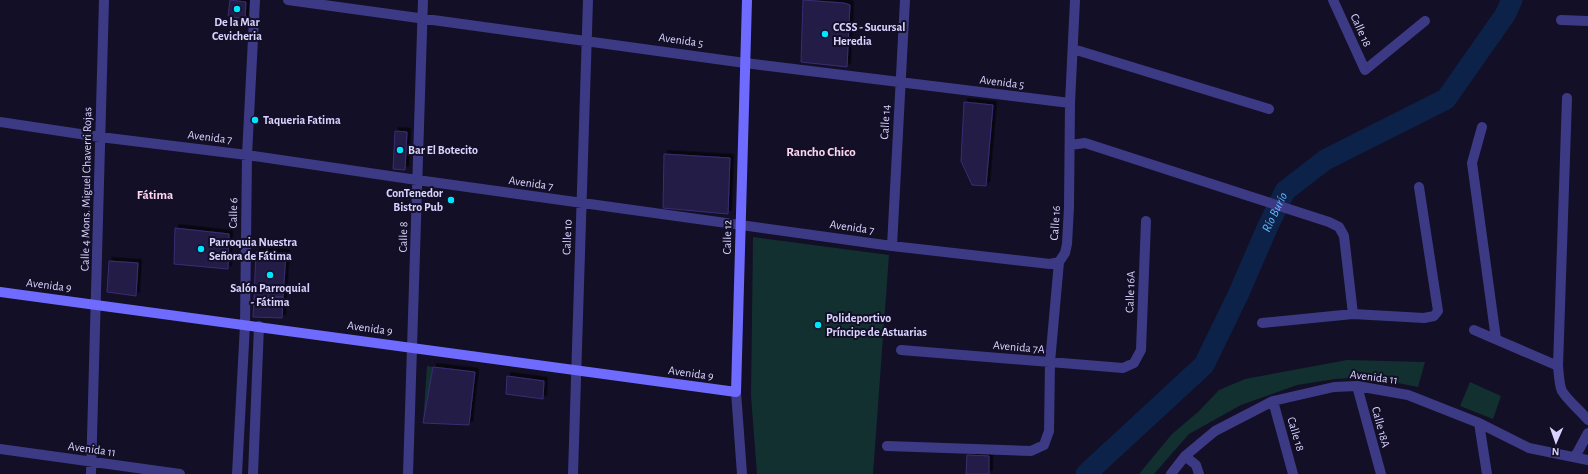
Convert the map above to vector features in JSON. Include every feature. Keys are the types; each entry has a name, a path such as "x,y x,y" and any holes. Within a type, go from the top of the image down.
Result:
{"street":[{"name":"Calle 4 Mons. Miguel Chaverri Rojas","path":"91,474 104,0"},
{"name":"Calle 6","path":"237,474 245,325 247,155 254,0"},
{"name":"Avenida 5","path":"288,0 745,63 1070,104"},
{"name":"Calle 8","path":"408,474 423,0"},
{"name":"Calle 10","path":"573,474 588,0"},
{"name":"Calle 12","path":"742,474 736,392 747,0"},
{"name":"Calle 14","path":"892,246 904,0"},
{"name":"Calle 16","path":"887,446 1031,451 1044,445 1049,431 1050,362 1059,262 1065,253 1067,244 1070,104 1075,0"},
{"name":"Calle 18","path":"1333,0 1365,70 1425,22"},
{"path":"1561,20 1588,21"},
{"path":"1073,49 1269,109"},
{"path":"1567,98 1558,366 1562,390 1588,420"},
{"name":"Avenida 7","path":"0,122 100,137 247,155 892,246 1050,264 1059,262"},
{"path":"1482,127 1472,163 1496,339"},
{"path":"1070,145 1085,143 1329,222 1339,227 1344,236 1353,314"},
{"path":"1262,323 1353,314 1424,318 1434,316 1438,311 1419,186"},
{"name":"Calle 16A","path":"1134,363 1141,350 1146,221"},
{"name":"Avenida 9","path":"0,292 736,392"},
{"path":"253,474 259,326"},
{"path":"1474,330 1558,366"},
{"name":"Avenida 7A","path":"901,350 1123,368 1134,363"},
{"name":"Avenida 11","path":"1171,474 1185,456 1215,430 1273,402 1334,388 1357,386 1408,395 1479,423 1529,448 1588,460"},
{"name":"Calle 18A","path":"1357,386 1381,474"},
{"name":"Calle 18","path":"1273,402 1293,474"},
{"path":"1479,423 1487,474"},
{"path":"1575,457 1588,433"},
{"name":"Avenida 11","path":"0,449 180,474"},
{"path":"1185,456 1196,465 1198,474"}],"green space":[{"name":"Polideportivo Príncipe de Astuarias","path":"753,237 889,255 873,474 757,474 751,396"},
{"path":"1347,360 1425,362 1418,387 1388,381 1352,378 1335,379 1297,385 1241,405 1189,434 1154,474 1139,474 1172,434 1198,412 1219,390 1245,379"},
{"path":"427,366 433,367 423,423"},
{"path":"1470,382 1501,396 1493,419 1460,406"}],"building":[{"name":"De la Mar Cevicheria","path":"230,0 246,2 245,19 228,16"},
{"name":"CCSS - Sucursal Heredia","path":"803,0 844,3 850,5 847,67 801,62"},
{"path":"964,102 993,105 986,186 972,185 961,161"},
{"name":"Bar El Botecito","path":"395,131 407,132 405,170 393,169"},
{"path":"664,154 730,158 728,214 663,208"},
{"name":"Parroquia Nuestra Señora de Fátima","path":"175,228 229,234 228,269 174,264"},
{"name":"Salón Parroquial - Fátima","path":"256,252 286,253 283,297 254,297"},
{"path":"109,261 138,263 136,296 107,292"},
{"path":"254,297 283,297 282,318 253,317"},
{"path":"433,367 475,372 469,425 423,423"},
{"path":"507,376 544,381 543,399 506,394"},
{"path":"967,455 989,456 989,474 966,474"}],"waterway":[{"name":"Río Burío","path":"1086,474 1204,365 1238,295 1285,191 1325,160 1446,99 1505,15 1512,0"}],"place":[{"name":"De la Mar Cevicheria","path":"237,9"},
{"name":"CCSS - Sucursal Heredia","path":"825,34"},
{"name":"Taqueria Fatima","path":"255,120"},
{"name":"Bar El Botecito","path":"400,150"},
{"name":"ConTenedor Bistro Pub","path":"451,200"},
{"name":"Parroquia Nuestra Señora de Fátima","path":"201,249"},
{"name":"Salón Parroquial - Fátima","path":"270,275"},
{"name":"Polideportivo Príncipe de Astuarias","path":"818,325"}],"district":[{"name":"Rancho Chico","path":"821,152"},
{"name":"Fátima","path":"155,195"}]}
